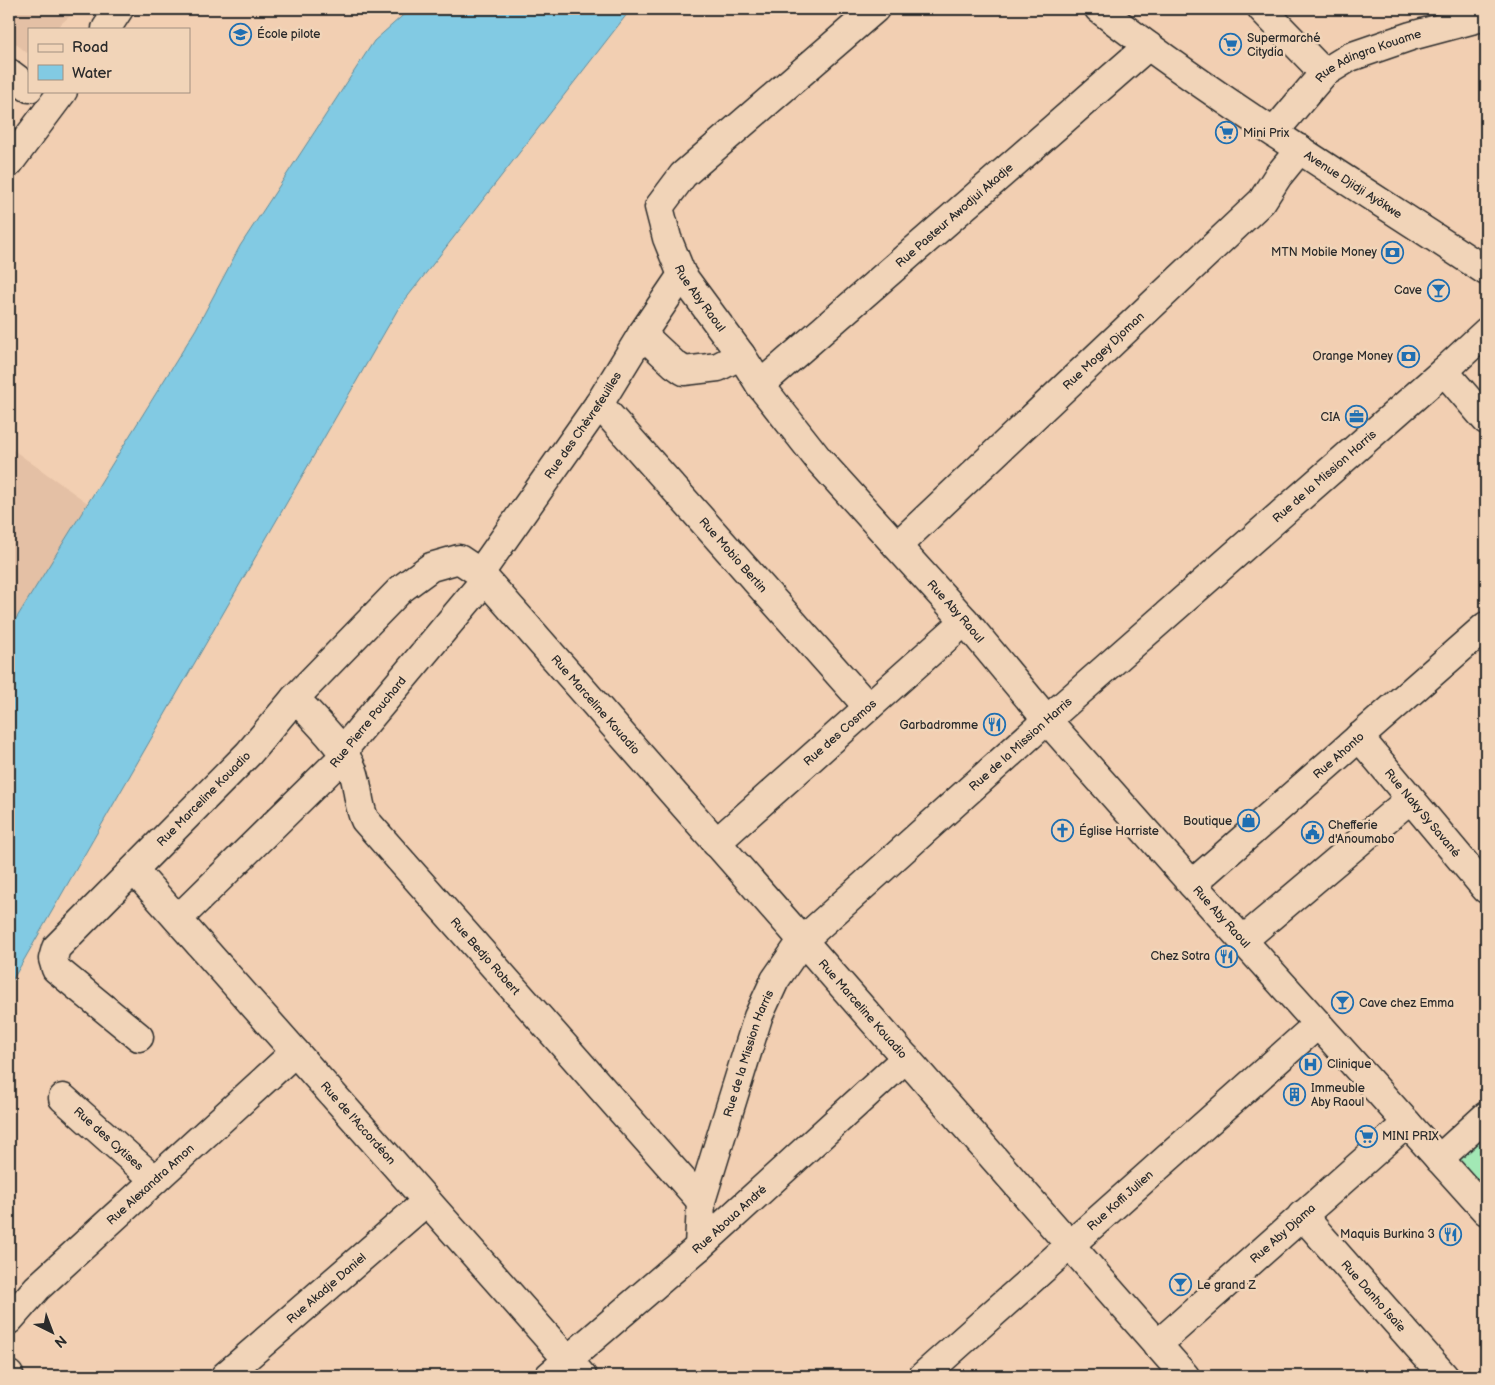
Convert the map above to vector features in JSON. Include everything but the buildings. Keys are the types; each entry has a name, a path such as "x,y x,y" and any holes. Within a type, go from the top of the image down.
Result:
{"street":[{"path":"107,28 119,9"},
{"name":"Rue Aby Raoul","path":"875,9 682,175 659,207 667,238 682,274 741,355 760,385 819,460 965,621 1047,720 1192,884 1486,1211"},
{"name":"Avenue Djidji Ayökwe","path":"1099,9 1148,46 1274,132 1486,270"},
{"path":"1262,9 1324,73"},
{"name":"Rue Adingra Kouame","path":"1274,132 1324,73 1350,57 1411,36 1486,16"},
{"name":"Rue Pasteur Awodjui Akadje","path":"760,385 1148,46"},
{"path":"9,73 28,87"},
{"path":"9,163 50,96"},
{"name":"Rue Mogey Djoman","path":"896,546 1262,201 1278,176 1300,149"},
{"name":"Rue des Chèvrefeuilles","path":"482,576 599,404 682,274"},
{"name":"Rue de la Mission Harris","path":"699,1247 701,1201 758,1017 775,980 802,941 1047,720 1444,372 1486,332"},
{"path":"642,334 684,371 718,367 741,355"},
{"path":"1444,372 1486,420"},
{"name":"Rue Mobio Bertin","path":"599,404 868,707"},
{"name":"Rue Marceline Kouadio","path":"139,1037 56,969 53,959 56,948 249,753 295,698 401,589 431,567 459,558 482,576 1185,1376"},
{"name":"Rue Pierre Pouchard","path":"178,919 345,754 348,744 482,576"},
{"name":"Rue des Cosmos","path":"716,843 965,621"},
{"name":"Rue Ahonto","path":"1192,884 1486,626"},
{"name":"Rue Bedjo Robert","path":"295,698 345,754 353,769 361,811 365,820 701,1201"},
{"name":"Rue Naky Sy Savané","path":"1358,737 1485,885"},
{"path":"1243,940 1410,799"},
{"name":"Rue de l'Accordéon","path":"134,870 427,1201 566,1371"},
{"name":"Rue Koffi Julien","path":"923,1376 1318,1024"},
{"name":"Rue Alexandra Amon","path":"9,1320 37,1288 296,1052"},
{"name":"Rue Aboua André","path":"566,1371 906,1058"},
{"name":"Rue des Cytises","path":"63,1098 155,1180"},
{"path":"1439,1159 1486,1116"},
{"name":"Rue Aby Djama","path":"1157,1345 1407,1123"},
{"name":"Rue Akadje Daniel","path":"225,1376 427,1201"},
{"name":"Rue Danho Isaïe","path":"1302,1215 1444,1376"}],"shaded area":[{"path":"9,9 78,9 56,28 28,28 27,53 9,38"},
{"path":"9,447 89,504 9,630"}],"green space":[{"path":"1486,1136 1486,1201 1454,1164"}],"water":[{"path":"410,9 631,9 398,309 9,986 9,630 196,329 240,246 374,41"}],"place":[{"name":"École pilote","path":"241,34"},
{"name":"Supermarché Citydia","path":"1231,45"},
{"name":"Mini Prix","path":"1227,133"},
{"name":"MTN Mobile Money","path":"1393,252"},
{"name":"Cave","path":"1438,290"},
{"name":"Orange Money","path":"1409,356"},
{"name":"CIA","path":"1356,417"},
{"name":"Garbadromme","path":"994,725"},
{"name":"Boutique","path":"1248,821"},
{"name":"Église Harriste","path":"1063,831"},
{"name":"Chefferie d'Anoumabo","path":"1312,832"},
{"name":"Chez Sotra","path":"1226,956"},
{"name":"Cave chez Emma","path":"1343,1003"},
{"name":"Clinique","path":"1311,1064"},
{"name":"Immeuble Aby Raoul","path":"1295,1095"},
{"name":"MINI PRIX","path":"1366,1136"},
{"name":"Maquis Burkina 3","path":"1451,1234"},
{"name":"Le grand Z","path":"1181,1285"}]}
